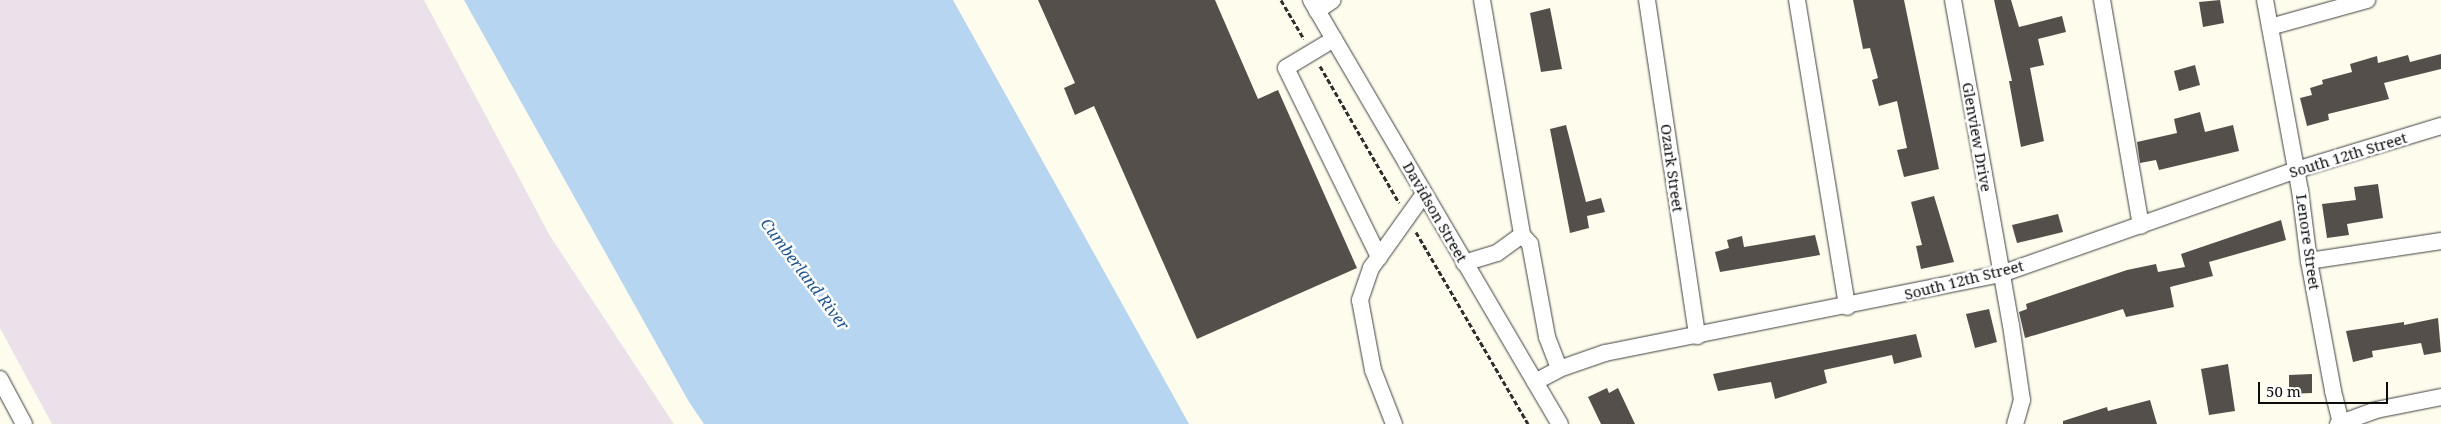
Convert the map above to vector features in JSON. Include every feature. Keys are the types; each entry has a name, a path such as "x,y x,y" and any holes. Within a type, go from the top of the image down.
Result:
{"street":[{"path":"1314,5 1334,0"},
{"path":"1482,0 1522,234 1530,244 1547,337 1559,368"},
{"name":"Ozark Street","path":"1648,0 1697,336"},
{"path":"1797,0 1847,307"},
{"name":"Glenview Drive","path":"1953,0 2022,400 2015,424"},
{"path":"2102,0 2141,226"},
{"name":"Lenore Street","path":"2265,0 2296,170 2309,262 2340,424"},
{"path":"2270,27 2367,0"},
{"name":"Davidson Street","path":"1314,5 1560,424"},
{"path":"1334,39 1286,68 1379,257"},
{"name":"South 12th Street","path":"1535,382 1559,368 1605,353 1847,307 2001,274 2296,170 2441,126"},
{"path":"1394,424 1373,370 1360,300 1371,268 1424,194"},
{"path":"1464,263 1497,253 1522,234"},
{"path":"2309,262 2441,241"},
{"path":"0,379 24,424"},
{"path":"2340,424 2376,410 2441,397"}],"shaded area":[{"path":"0,0 424,0 550,236 674,424 52,424 0,328"}],"water":[{"name":"Cumberland River","path":"464,0 953,0 1189,424 704,424 689,402"}],"building":[{"path":"1038,0 1215,0 1258,99 1278,90 1357,268 1197,339 1094,106 1075,115 1064,88 1075,83"},
{"path":"1853,0 1904,0 1939,169 1904,177 1897,150 1907,148 1897,101 1879,106 1872,80 1878,78 1870,48 1863,49"},
{"path":"1994,0 2011,0 2019,27 2062,16 2066,32 2038,39 2044,65 2030,68 2044,141 2021,147 2009,81 2012,81"},
{"path":"2220,0 2224,23 2203,27 2199,2"},
{"path":"1550,8 1562,69 1541,72 1530,13"},
{"path":"2441,54 2441,69 2384,83 2389,99 2328,114 2329,120 2307,126 2300,98 2312,95 2310,88 2323,84 2322,80 2352,72 2350,64 2377,56 2378,63 2408,55 2410,62"},
{"path":"2195,65 2200,85 2179,91 2174,71"},
{"path":"2200,112 2205,132 2233,125 2239,151 2159,170 2156,160 2140,163 2137,142 2177,133 2174,119"},
{"path":"1566,125 1586,202 1601,198 1605,212 1587,216 1589,228 1570,233 1550,129"},
{"path":"2378,184 2383,218 2347,224 2349,235 2327,238 2322,204 2356,200 2354,187"},
{"path":"1934,196 1954,262 1921,269 1916,246 1922,245 1911,202"},
{"path":"2058,214 2063,232 2017,243 2012,225"},
{"path":"2281,220 2286,240 2209,262 2213,276 2170,287 2174,307 2126,317 2123,309 2025,338 2019,312 2027,309 2026,304 2127,270 2156,264 2158,272 2185,267 2181,254"},
{"path":"1815,235 1820,255 1720,272 1715,252 1729,248 1727,240 1742,236 1744,247"},
{"path":"1989,309 1997,342 1975,348 1966,314"},
{"path":"2438,318 2441,352 2424,355 2421,343 2372,351 2373,357 2353,362 2346,331 2404,322 2404,325"},
{"path":"1916,334 1922,357 1894,364 1892,355 1824,370 1827,383 1775,399 1771,382 1718,391 1713,374"},
{"path":"2228,364 2235,411 2209,415 2201,369"},
{"path":"2312,374 2312,393 2289,394 2289,375"},
{"path":"1607,388 1609,393 1618,388 1635,424 1601,424 1588,397"},
{"path":"2150,400 2157,424 2063,424 2063,421 2107,407 2108,411"}]}
